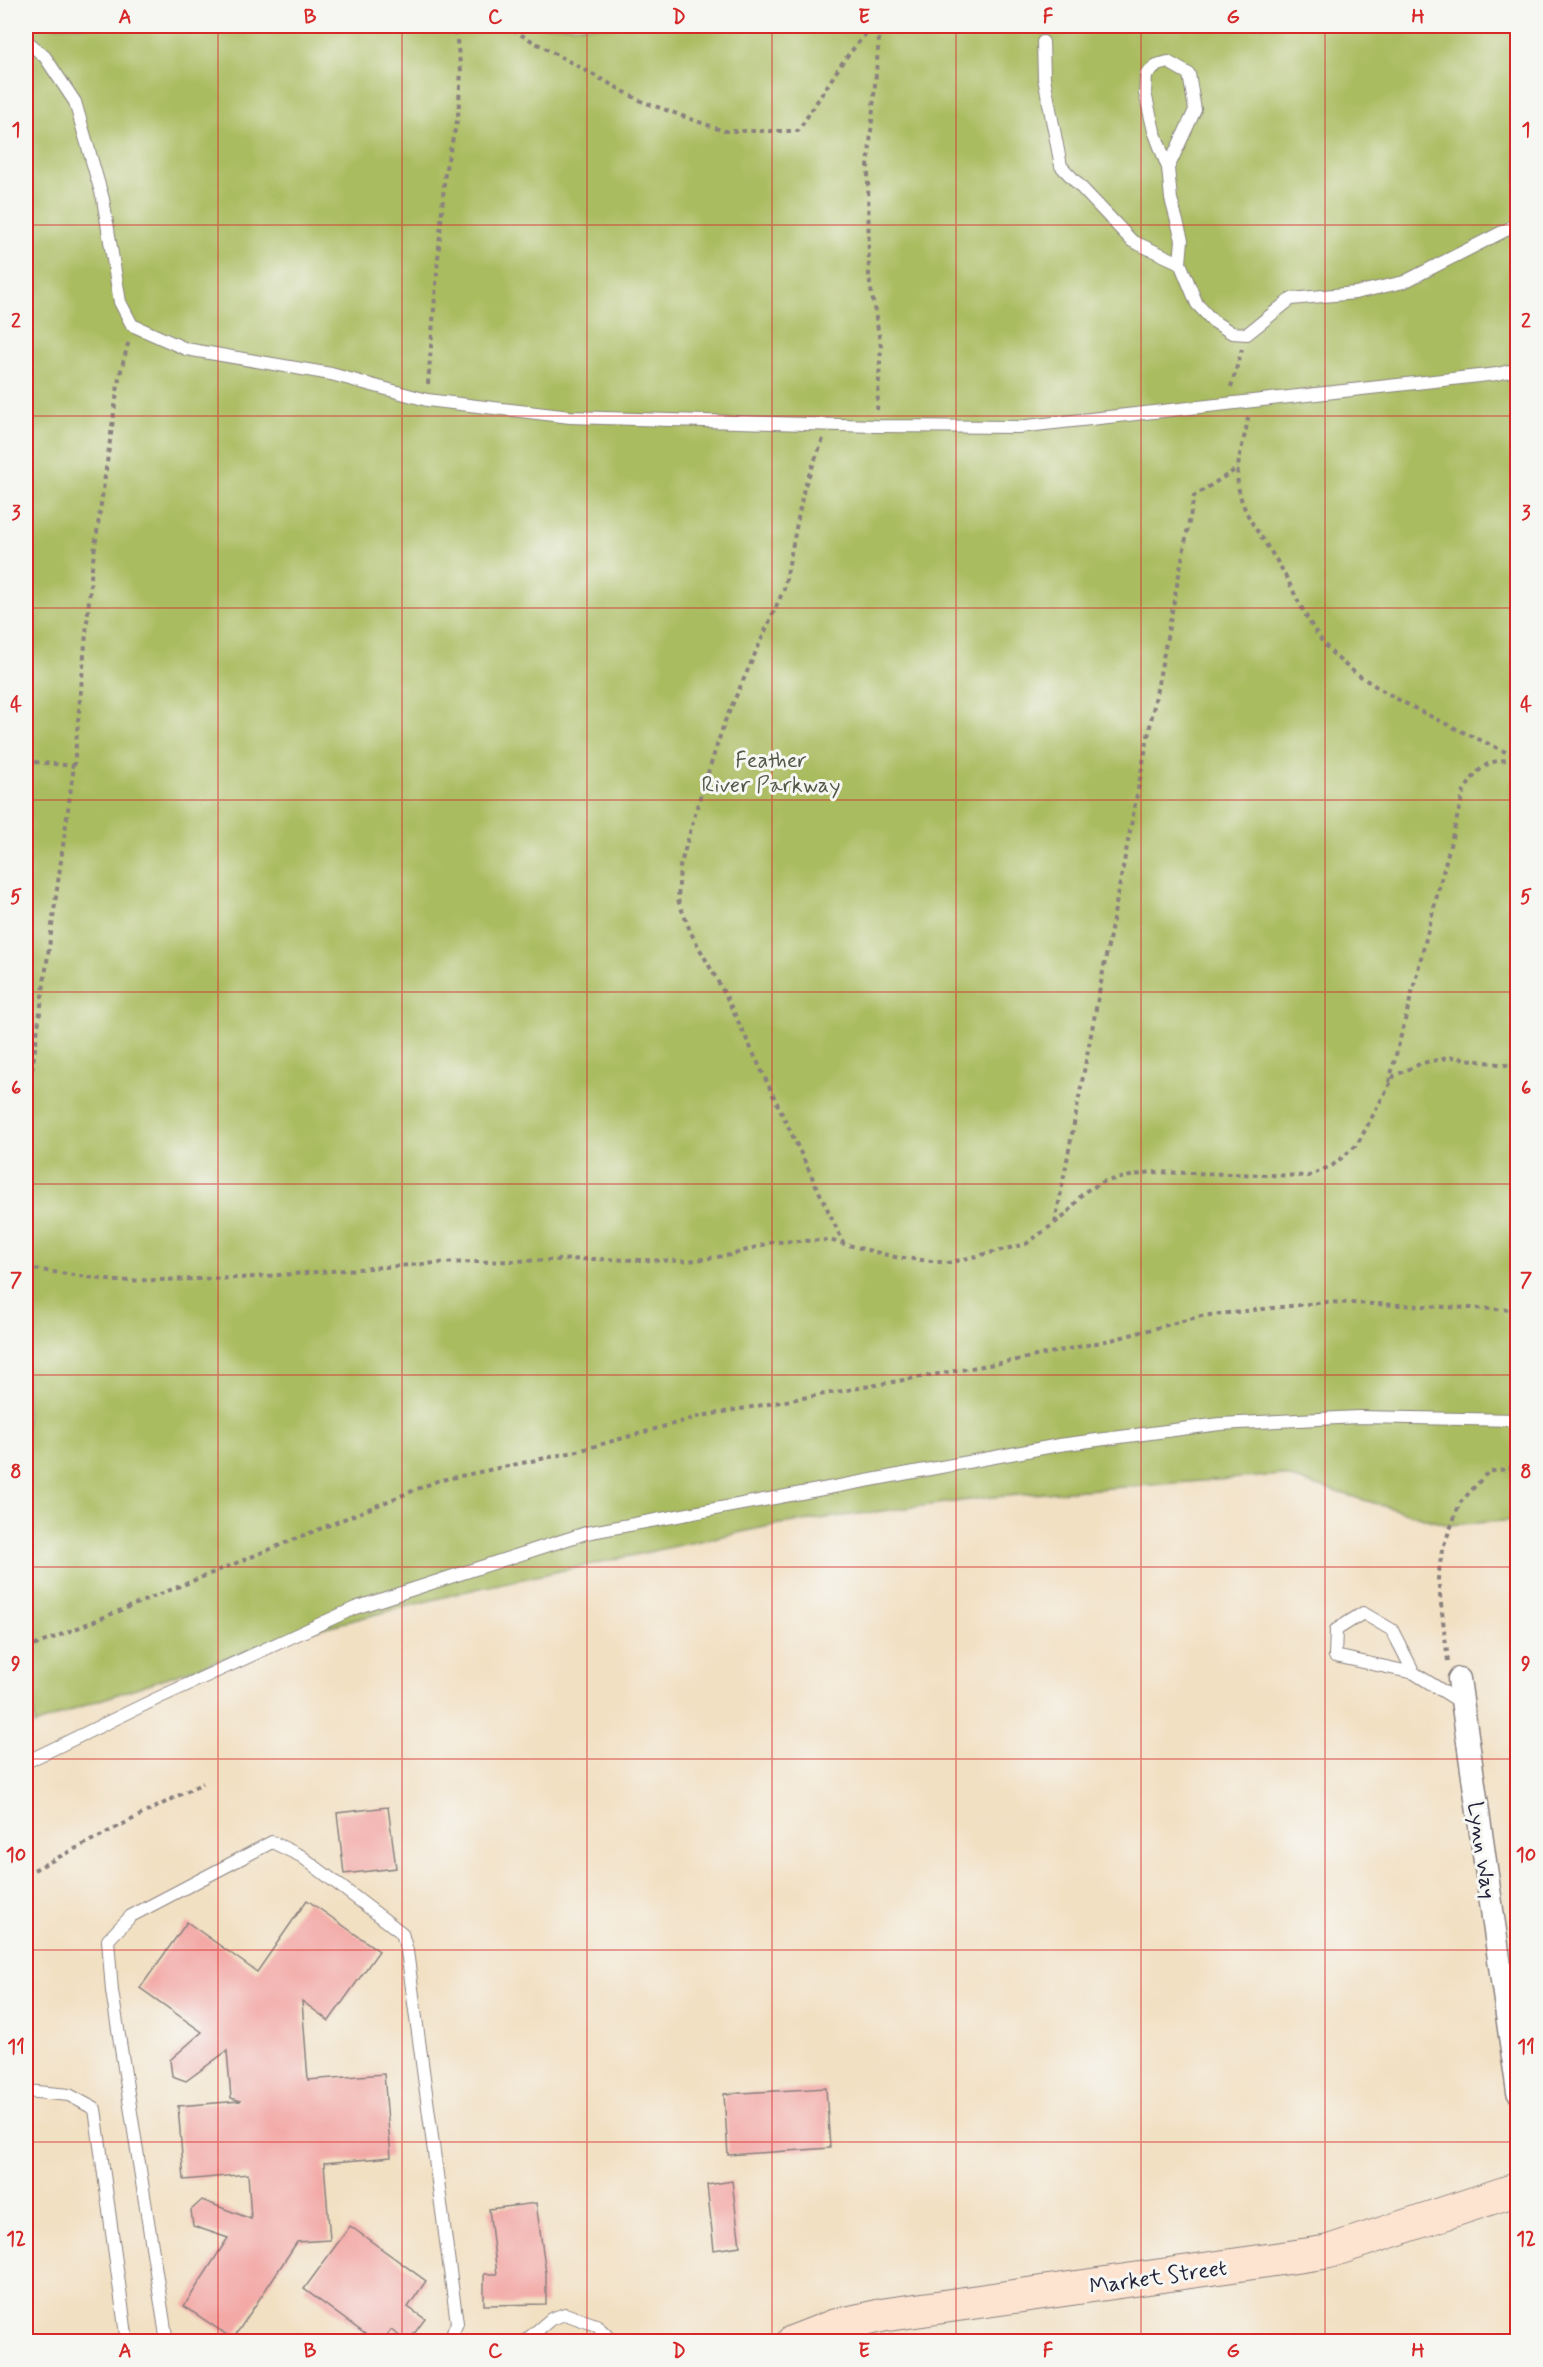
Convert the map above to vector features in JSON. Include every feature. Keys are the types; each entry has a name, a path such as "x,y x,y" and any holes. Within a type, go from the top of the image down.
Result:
{"main road":[{"name":"Market Street","path":"793,2342 834,2326 884,2315 1327,2252 1518,2189"}],"street":[{"name":"Lynn Way","path":"1459,1679 1518,2092"}],"lane":[{"path":"26,39 45,57 75,102 103,199 120,303 132,325 186,349 331,374 427,400 570,417 875,426 1018,427 1497,374 1518,369"},
{"path":"1043,42 1044,78 1061,166 1132,241 1180,262"},
{"path":"1168,168 1195,110 1189,74 1168,62 1157,65 1146,75 1145,93 1154,131 1168,168 1171,199 1182,240 1180,262 1197,304 1213,321 1232,333 1246,334 1291,299 1355,293 1404,282 1518,224"},
{"path":"26,1762 158,1698 356,1608 586,1533 1059,1445 1220,1424 1358,1417 1518,1420"},
{"path":"1414,1673 1392,1630 1363,1613 1336,1630 1335,1656 1414,1673 1462,1703"},
{"path":"166,2342 112,1991 108,1940 130,1916 272,1842 301,1856 402,1932 407,1951 457,2323 449,2342"},
{"path":"26,2091 69,2095 95,2109 128,2342"},
{"path":"524,2342 551,2319 565,2314 596,2325 613,2342"}],"path":[{"path":"427,400 445,172 458,117 461,71 455,26"},
{"path":"505,26 641,101 724,131 798,131 844,60 872,26"},
{"path":"875,426 881,347 869,278 868,167 880,26"},
{"path":"26,1114 74,766 92,567 119,378 132,325"},
{"path":"1227,403 1246,334"},
{"path":"1250,400 1246,436 1238,468 1242,504 1283,571 1307,619 1326,646 1349,668 1385,691 1518,759"},
{"path":"828,424 804,488 784,589 725,721 700,796 680,867 678,900 691,933 727,998 844,1244"},
{"path":"1055,1223 1194,496 1206,486 1238,468"},
{"path":"1387,1088 1464,791 1477,771 1491,762 1518,759"},
{"path":"26,760 74,766"},
{"path":"26,1268 115,1281 240,1278 437,1263 592,1259 688,1261 731,1255 772,1242 829,1240 895,1257 948,1263 1026,1244 1066,1215 1084,1192 1106,1181 1151,1172 1309,1176 1333,1165 1357,1145 1394,1076 1422,1063 1453,1057 1518,1068"},
{"path":"26,1649 437,1481 574,1452 701,1416 1022,1359 1115,1339 1201,1316 1326,1302 1518,1310"},
{"path":"1459,1679 1449,1668 1441,1614 1438,1579 1442,1550 1460,1503 1488,1472 1518,1467"},
{"path":"26,1875 203,1783"}],"green space":[{"name":"Feather River Parkway","path":"26,26 1517,26 1517,1520 1447,1525 1281,1475 993,1497 779,1524 471,1590 295,1635 91,1703 35,1725 26,1664"}],"building":[{"path":"388,1807 396,1868 344,1874 337,1813"},
{"path":"307,1900 379,1951 329,2021 302,2001 308,2080 384,2074 391,2157 324,2163 330,2240 297,2242 233,2339 184,2306 228,2238 193,2226 191,2210 202,2200 251,2219 248,2174 184,2180 178,2106 241,2101 231,2098 227,2051 186,2081 172,2076 170,2060 202,2032 140,1988 187,1922 257,1972"},
{"path":"826,2088 830,2148 728,2155 724,2094"},
{"path":"732,2181 740,2246 714,2250 707,2185"},
{"path":"536,2203 546,2273 546,2304 484,2305 484,2274 497,2274 489,2209"},
{"path":"350,2226 426,2281 408,2307 425,2319 408,2342 391,2330 382,2342 376,2342 304,2289"}]}
